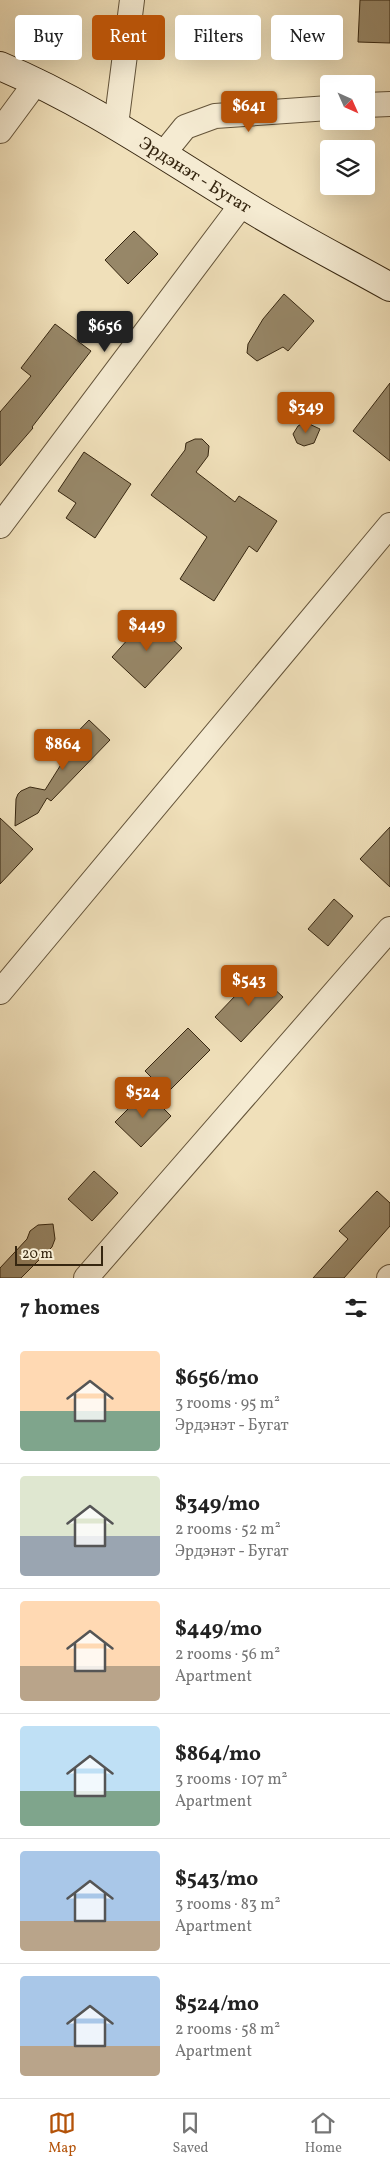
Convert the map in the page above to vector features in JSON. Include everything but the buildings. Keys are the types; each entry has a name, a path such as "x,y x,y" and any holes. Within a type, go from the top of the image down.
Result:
{"street":[{"path":"116,126 132,0"},
{"name":"Эрдэнэт - Бугат","path":"0,66 37,81 164,153 242,204 390,287"},
{"path":"0,131 37,81"},
{"path":"375,105 390,104"},
{"path":"164,153 184,127 215,116 320,109"},
{"path":"0,526 242,204"},
{"path":"0,992 390,525"},
{"path":"86,1278 390,929"}]}
